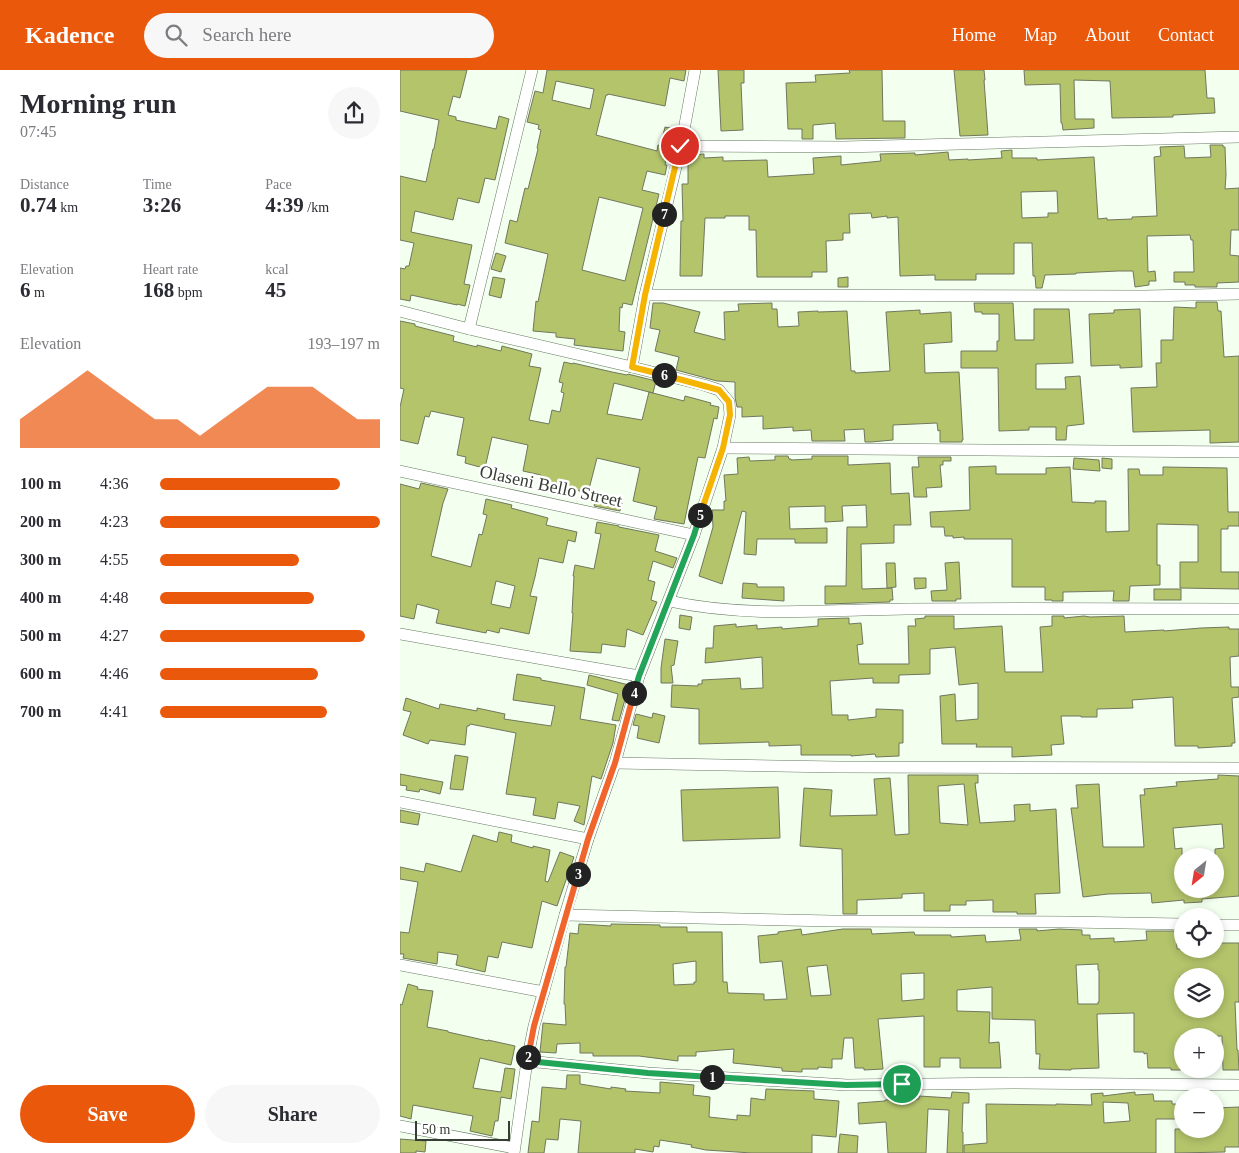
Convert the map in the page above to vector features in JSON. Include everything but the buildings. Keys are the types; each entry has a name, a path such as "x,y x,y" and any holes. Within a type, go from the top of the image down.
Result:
{"street":[{"path":"469,330 532,70"},
{"path":"632,367 645,295 680,146 695,70"},
{"path":"680,146 844,147 1239,137"},
{"path":"645,295 1145,296 1239,294"},
{"path":"400,311 469,330 704,385 719,390 729,402 730,415 723,448 694,535 639,676 615,763 588,839 534,1026 514,1150 400,1126"},
{"path":"723,448 1239,452"},
{"name":"Olaseni Bello Street","path":"400,471 694,535"},
{"path":"668,601 716,609 803,612 978,608 1239,610"},
{"path":"400,634 639,676"},
{"path":"615,763 838,767 1239,768"},
{"path":"400,802 588,839"},
{"path":"566,916 832,921 1174,924"},
{"path":"1224,925 1239,925"},
{"path":"400,965 544,992"},
{"path":"527,1061 648,1073 846,1085 1022,1083 1239,1085"}],"route":[{"path":"680,146 645,295 632,367 719,390 729,402 730,415 723,448 694,535 639,676 615,763 588,839 534,1026 527,1061 648,1073 846,1085 902,1084"}]}
